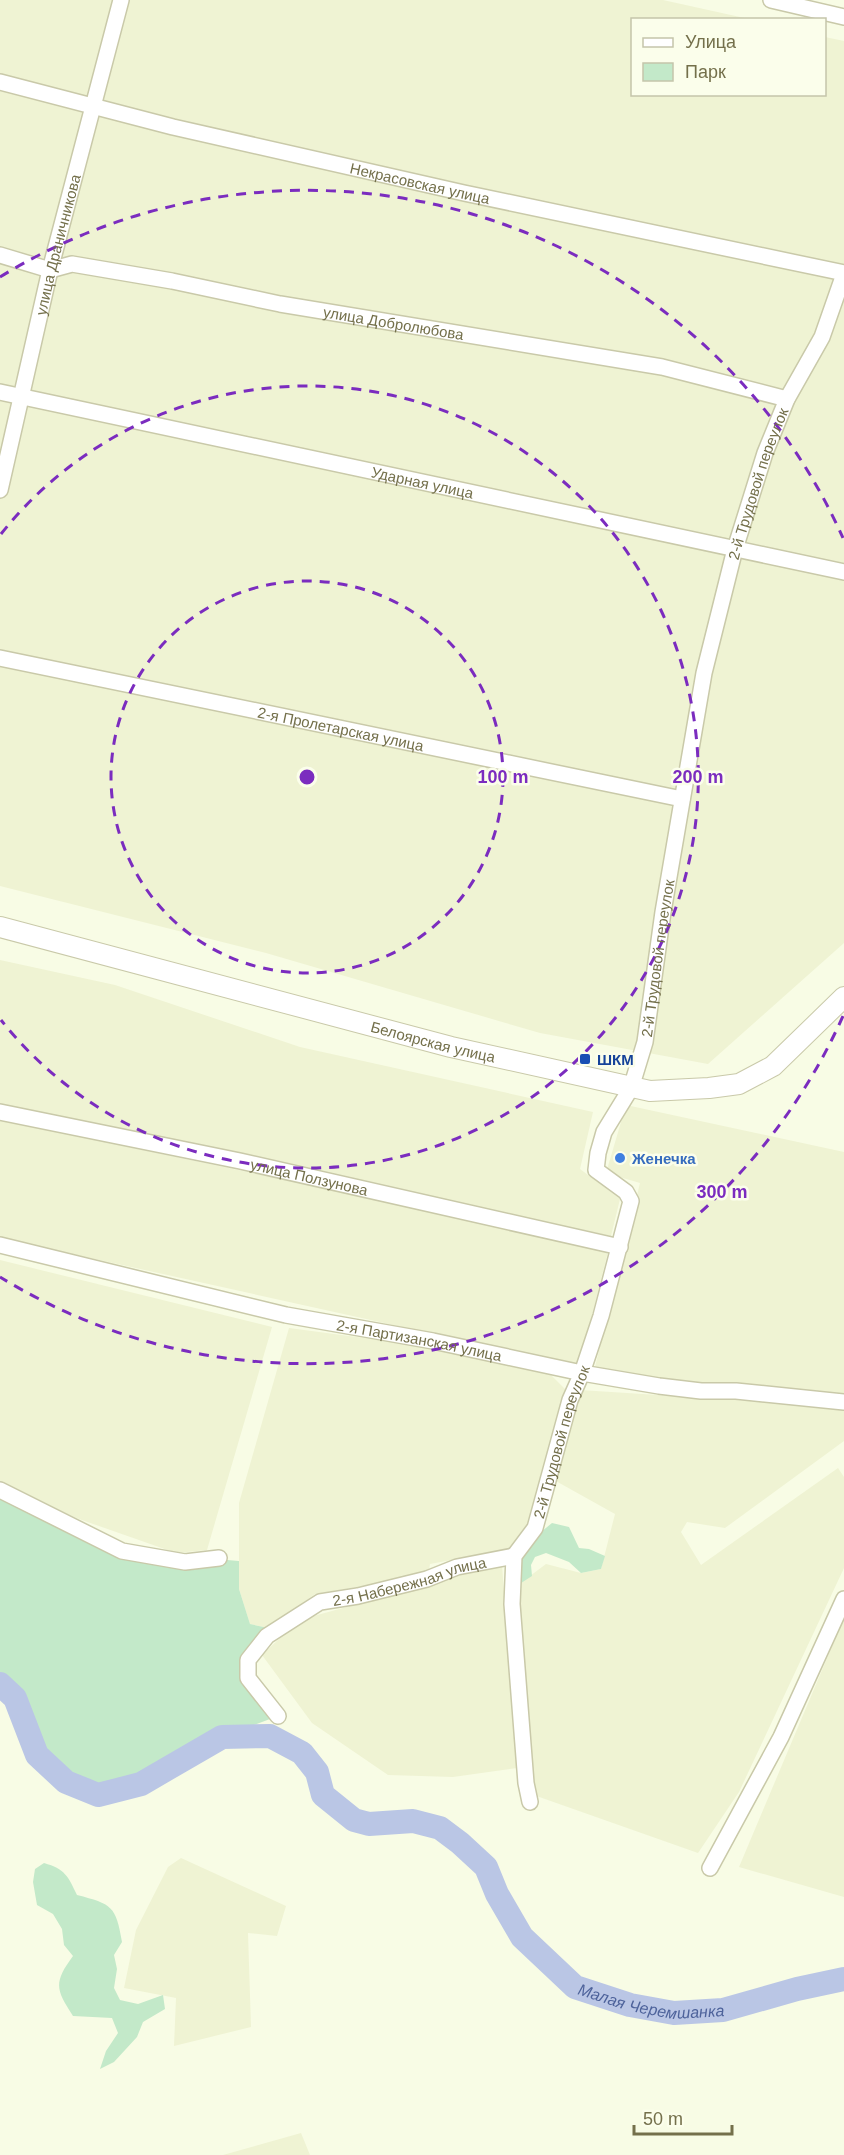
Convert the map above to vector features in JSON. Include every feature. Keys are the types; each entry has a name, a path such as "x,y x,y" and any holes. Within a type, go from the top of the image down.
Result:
{"street":[{"name":"улица Драничникова","path":"0,490 23,397 50,270 121,0"},
{"path":"771,0 844,17"},
{"name":"Некрасовская улица","path":"0,82 173,128 844,274"},
{"name":"улица Добролюбова","path":"0,255 50,270 72,264 172,281 280,304 662,367 787,399"},
{"name":"2-й Трудовой переулок","path":"514,1556 535,1528 570,1400 582,1373 601,1316 631,1202 626,1192 596,1170 598,1153 604,1132 631,1088 645,1042 682,799 705,674 735,549 765,453 787,399 822,337 844,274"},
{"name":"Ударная улица","path":"0,392 844,572"},
{"name":"2-я Пролетарская улица","path":"0,658 682,799"},
{"name":"Белоярская улица","path":"0,927 451,1047 650,1091 739,1084 772,1066 844,997"},
{"name":"улица Ползунова","path":"0,1112 240,1161 620,1247"},
{"name":"2-я Партизанская улица","path":"0,1245 285,1315 433,1341 582,1373 701,1391 736,1390 844,1402"},
{"path":"0,1490 122,1551 185,1562 219,1558"},
{"path":"514,1556 512,1604 526,1784 530,1802"},
{"name":"2-я Набережная улица","path":"278,1716 248,1678 248,1660 267,1636 320,1602 418,1582 457,1568 514,1556"},
{"path":"710,1868 781,1737 844,1599"}],"shaded area":[{"path":"0,0 663,0 744,18 631,18 631,96 826,96 826,37 844,41 844,943 708,1064 540,1033 266,953 0,886"},
{"path":"0,960 115,985 300,1047 593,1112 580,1169 620,1199 611,1236 0,1106"},
{"path":"626,1105 844,1152 844,1396 669,1382 594,1371 640,1183 606,1173"},
{"path":"0,1120 609,1248 579,1366 0,1238"},
{"path":"0,1260 272,1327 207,1550 176,1553 79,1519 0,1485"},
{"path":"289,1328 409,1344 550,1374 566,1390 530,1520 510,1549 430,1564 428,1575 315,1594 268,1628 250,1624 239,1589 239,1503"},
{"path":"580,1390 844,1407 844,1441 725,1528 687,1522 681,1532 701,1565 838,1468 844,1477 844,1568 739,1792 698,1853 528,1793 518,1585 546,1564 581,1573 601,1569 615,1514 554,1480"},
{"path":"502,1565 517,1768 453,1777 388,1775 312,1723 262,1655 299,1620 438,1582 465,1570"},
{"path":"844,1618 844,1897 739,1867"},
{"path":"181,1858 286,1906 277,1936 248,1933 251,2027 174,2046 176,1998 124,1988 136,1930 168,1867"},
{"path":"301,2133 310,2155 223,2155"}],"green space":[{"path":"0,1490 122,1551 239,1561 239,1589 250,1624 268,1628 248,1678 278,1716 222,1737 141,1784 98,1795 66,1782 37,1755 28,1729 6,1690 0,1684"},
{"path":"552,1523 569,1527 579,1548 589,1549 605,1556 601,1569 581,1573 569,1562 546,1553 535,1557 531,1565 532,1576 518,1585 520,1555"},
{"path":"44,1863 65,1874 77,1895 105,1904 114,1914 122,1942 114,1955 117,1969 114,1988 120,2000 138,2004 163,1995 165,2009 143,2022 137,2037 114,2062 100,2069 106,2051 118,2033 112,2018 73,2016 60,1993 62,1973 73,1956 64,1945 62,1929 53,1914 37,1905 33,1882 35,1869"}],"waterway":[{"name":"Малая Черемшанка","path":"0,1684 15,1698 37,1755 66,1782 98,1795 141,1784 222,1737 270,1736 302,1753 317,1772 323,1795 354,1820 369,1824 413,1821 440,1828 460,1843 486,1867 497,1894 522,1937 575,1987 630,2005 674,2013 723,2010 797,1989 844,1979"}],"place":[{"name":"ШКМ","path":"585,1059"},
{"name":"Женечка","path":"620,1158"}]}
